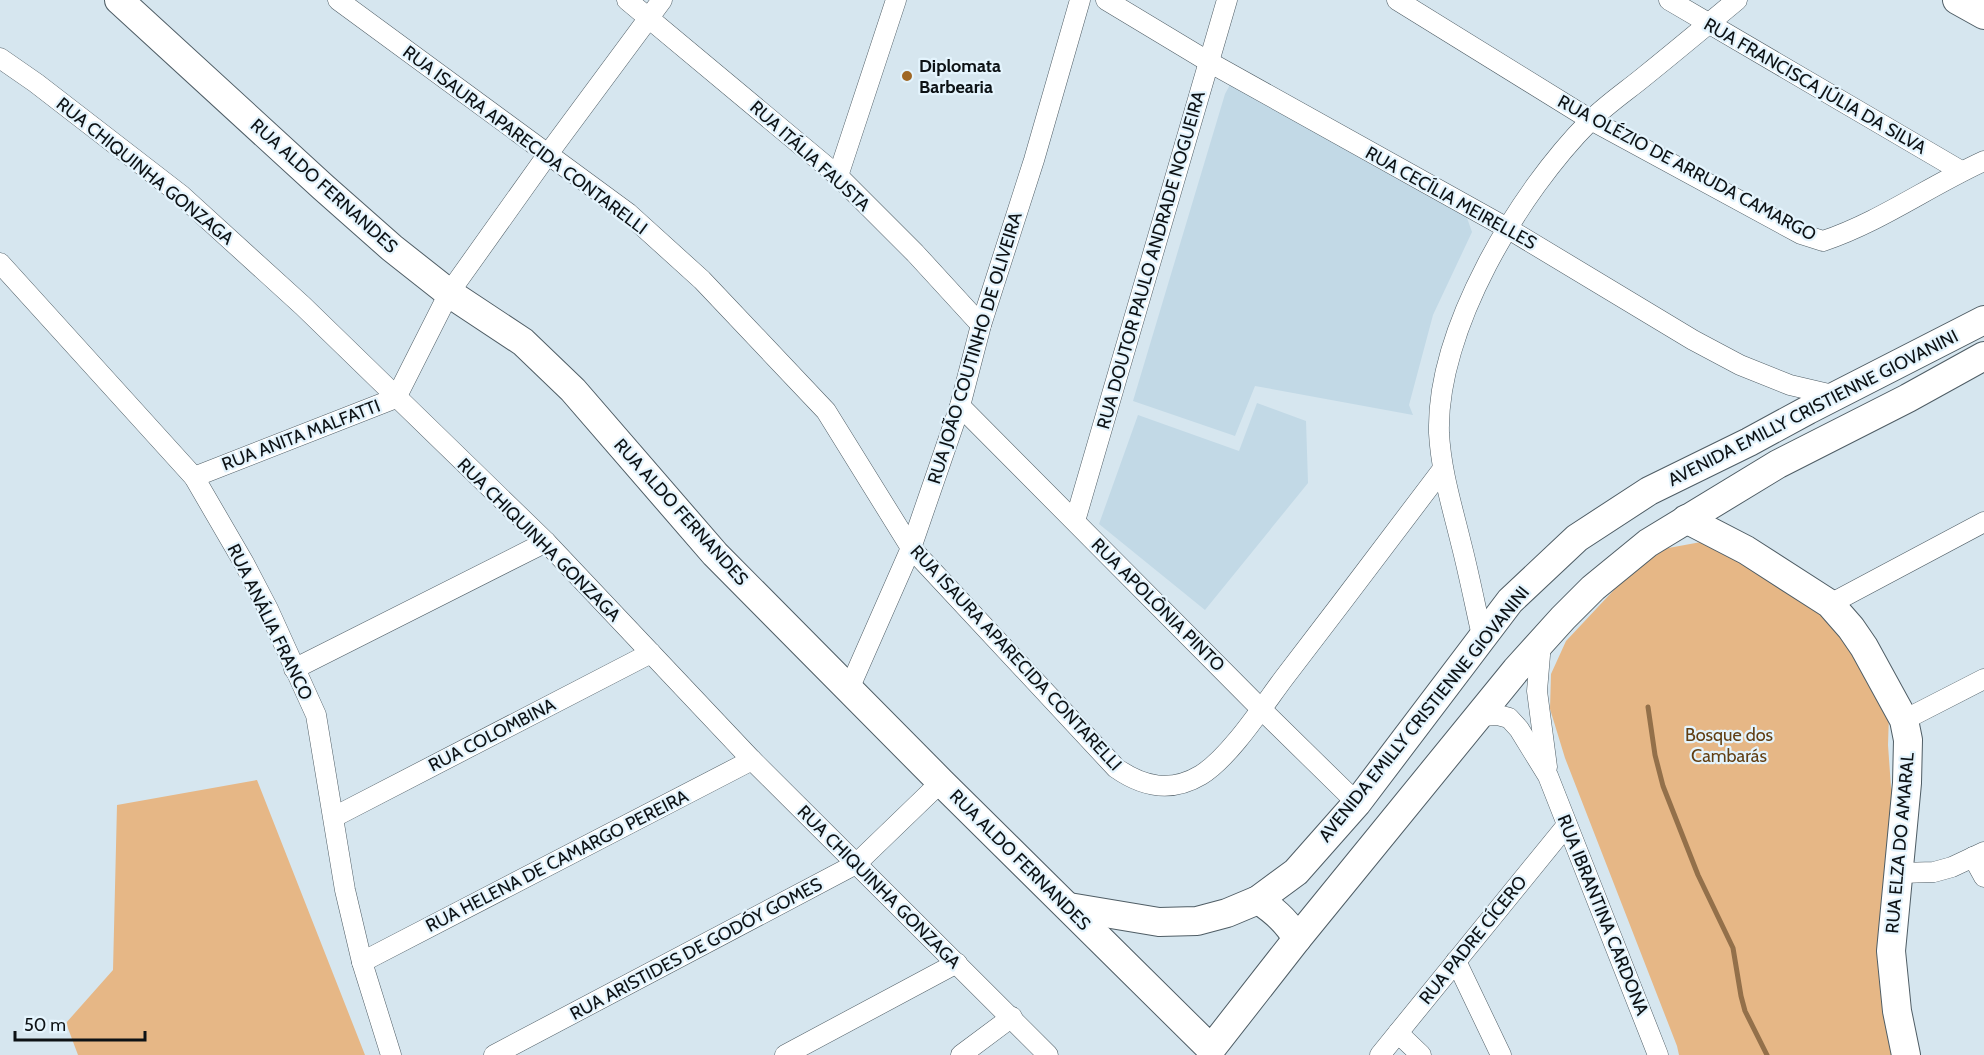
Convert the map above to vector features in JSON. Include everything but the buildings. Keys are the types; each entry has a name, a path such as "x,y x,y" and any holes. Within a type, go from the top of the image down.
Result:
{"street":[{"name":"RUA ALDO FERNANDES","path":"119,0 392,248 449,293 523,342 573,390 715,554 940,782 1069,907 1211,1053"},
{"name":"RUA ISAURA APARECIDA CONTARELLI","path":"338,0 628,213 702,280 818,403 911,548 1116,768 1134,780 1168,786 1183,783 1218,763 1442,470"},
{"name":"RUA ITÁLIA FAUSTA","path":"627,0 838,176 915,253 981,325"},
{"name":"RUA ANITA MALFATTI","path":"194,477 396,398 449,293 662,0"},
{"path":"838,176 896,0"},
{"name":"RUA JOÃO COUTINHO DE OLIVEIRA","path":"849,689 911,548 960,406 981,325 1034,160 1080,0"},
{"name":"RUA CECÍLIA MEIRELLES","path":"1106,0 1209,62 1507,228 1693,340 1804,399"},
{"name":"RUA DOUTOR PAULO ANDRADE NOGUEIRA","path":"1075,521 1227,0"},
{"name":"RUA OLÉZIO DE ARRUDA CAMARGO","path":"1397,0 1591,120 1801,234 1823,241 1864,225 1961,171 1984,161"},
{"name":"RUA FRANCISCA JÚLIA DA SILVA","path":"1669,0 1961,171"},
{"path":"1482,636 1442,470 1439,432 1440,406 1454,345 1473,292 1507,228 1545,170 1591,120 1737,0"},
{"path":"1958,0 1984,15"},
{"name":"RUA CHIQUINHA GONZAGA","path":"0,58 181,195 303,306 546,542 752,760 1048,1055"},
{"name":"RUA ANÁLIA FRANCO","path":"0,263 194,477 268,609 316,715 345,890 362,962 391,1055"},
{"name":"AVENIDA EMILLY CRISTIENNE GIOVANINI","path":"1069,907 1159,922 1197,921 1227,913 1257,900 1296,872 1358,803 1510,601 1577,538 1649,491 1749,442 1804,399 1848,391 1984,320"},
{"name":"AVENIDA EMILLY CRISTIENNE GIOVANINI","path":"1211,1053 1297,939 1515,670 1593,588 1648,543 1778,464 1908,398 1984,356"},
{"path":"1894,366 1897,386 1902,395 1908,398"},
{"path":"1848,391 1871,394 1878,409 1873,415"},
{"name":"RUA APOLÔNIA PINTO","path":"960,406 1261,709 1358,803"},
{"name":"RUA ELZA DO AMARAL","path":"1686,519 1746,550 1830,604 1864,647 1904,720 1908,740 1908,758 1892,951 1898,1011 1906,1055"},
{"path":"1830,604 1984,522"},
{"path":"294,669 546,542"},
{"name":"RUA IBRANTINA CARDONA","path":"1541,643 1537,691 1548,776"},
{"name":"RUA COLOMBINA","path":"334,817 651,653"},
{"path":"1904,720 1984,679"},
{"name":"RUA IBRANTINA CARDONA","path":"1479,716 1498,715 1509,718 1519,729 1548,776 1658,1055"},
{"name":"RUA HELENA DE CAMARGO PEREIRA","path":"362,962 752,760"},
{"name":"RUA ARISTIDES DE GODÓY GOMES","path":"494,1055 856,864 940,782"},
{"name":"RUA PADRE CÍCERO","path":"1380,1055 1567,825"},
{"path":"1899,873 1934,872 1952,867 1978,854 1984,877"},
{"path":"1296,872 1299,882 1313,896 1322,899 1333,895"},
{"path":"1257,900 1280,916 1297,939"},
{"path":"1456,961 1501,1055"},
{"path":"785,1055 957,963"},
{"path":"960,1055 1012,1017"},
{"path":"1398,1033 1421,1055"}],"shaded area":[{"path":"1232,81 1466,215 1472,232 1433,315 1409,405 1413,415 1255,386 1235,436 1133,401 1225,94"},
{"path":"1257,403 1306,421 1308,483 1205,610 1099,524 1138,415 1239,451"}],"green space":[{"name":"Bosque dos Cambarás","path":"1701,542 1721,548 1806,600 1840,631 1889,714 1888,745 1891,787 1895,798 1898,1055 1679,1055 1565,758 1550,709 1551,674 1566,641 1628,575 1663,549"},
{"path":"257,780 365,1055 78,1055 66,1023 113,970 117,805"}],"waterway":[{"path":"1648,707 1655,755 1663,786 1698,875 1733,948 1745,1011 1767,1055"}],"place":[{"name":"Diplomata Barbearia","path":"907,76"}]}
